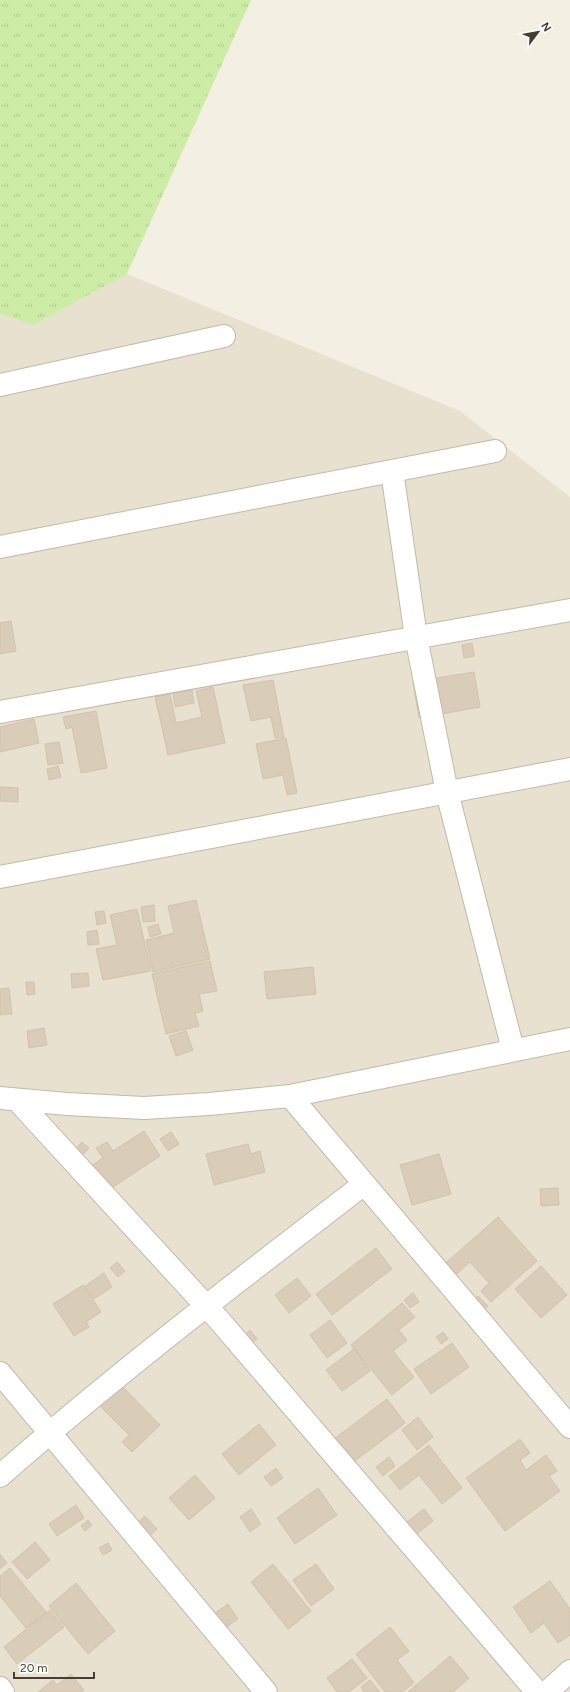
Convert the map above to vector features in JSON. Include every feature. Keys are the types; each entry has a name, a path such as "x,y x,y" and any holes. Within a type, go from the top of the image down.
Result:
{"street":[{"path":"0,384 224,336"},
{"path":"0,547 495,451"},
{"path":"392,471 416,637 447,792 514,1050"},
{"path":"0,712 570,610"},
{"path":"0,877 570,769"},
{"path":"8,1099 144,1108 208,1104 290,1096 570,1039"},
{"path":"290,1096 570,1427"},
{"path":"8,1099 205,1306 537,1692"},
{"path":"0,1476 49,1432 205,1306 364,1184"},
{"path":"0,1373 266,1692"},
{"path":"547,1692 570,1671"},
{"path":"0,1688 3,1692"}],"shaded area":[{"path":"127,274 460,411 570,497 570,1692 0,1692 0,314 34,325"}],"green space":[{"path":"0,0 251,0 127,274 34,325 0,314"}],"building":[{"path":"11,621 16,651 0,654 0,623"},
{"path":"472,643 474,656 464,658 462,645"},
{"path":"474,672 480,707 419,718 413,682"},
{"path":"273,680 284,737 275,738 271,717 251,721 243,685"},
{"path":"213,687 225,743 168,755 155,697 170,694 176,723 202,717 196,691"},
{"path":"192,690 194,703 175,707 173,693"},
{"path":"96,711 107,768 81,773 72,727 66,729 63,717"},
{"path":"34,719 39,743 0,752 0,727"},
{"path":"286,738 297,793 287,795 283,775 263,779 256,744"},
{"path":"59,742 63,763 48,765 45,744"},
{"path":"58,766 61,777 49,780 47,769"},
{"path":"0,787 18,788 18,802 0,801"},
{"path":"196,900 210,959 153,972 146,940 174,933 168,906"},
{"path":"154,905 155,921 143,922 141,907"},
{"path":"137,909 151,971 103,980 96,949 117,945 110,915"},
{"path":"104,911 106,923 97,925 95,912"},
{"path":"158,924 161,934 150,937 148,927"},
{"path":"97,930 99,944 88,945 87,932"},
{"path":"210,961 217,991 199,994 203,1011 195,1013 199,1026 166,1034 152,974"},
{"path":"313,967 316,994 267,999 264,972"},
{"path":"88,973 89,986 72,988 71,974"},
{"path":"26,982 34,982 35,994 27,995"},
{"path":"9,988 12,1014 0,1015 0,989"},
{"path":"44,1028 47,1045 29,1048 27,1031"},
{"path":"186,1031 193,1050 176,1056 169,1036"},
{"path":"144,1131 160,1156 107,1191 91,1166 103,1158 96,1148 107,1142 113,1151"},
{"path":"171,1132 179,1144 168,1151 160,1139"},
{"path":"82,1142 89,1148 81,1157 74,1151"},
{"path":"248,1144 251,1154 260,1151 265,1172 214,1185 206,1154"},
{"path":"439,1154 451,1194 412,1205 400,1165"},
{"path":"558,1188 559,1205 541,1206 540,1189"},
{"path":"498,1217 537,1261 491,1302 481,1291 489,1283 470,1262 450,1280 440,1268"},
{"path":"376,1248 392,1269 332,1315 316,1294"},
{"path":"117,1262 125,1271 118,1277 110,1268"},
{"path":"541,1266 567,1295 541,1318 515,1289"},
{"path":"104,1273 112,1287 94,1299 85,1286"},
{"path":"297,1278 311,1296 289,1313 275,1295"},
{"path":"83,1285 101,1312 86,1322 89,1327 74,1336 53,1304"},
{"path":"413,1293 419,1302 410,1308 404,1300"},
{"path":"478,1296 488,1306 477,1315 468,1305"},
{"path":"402,1303 415,1317 399,1330 407,1340 393,1351 414,1377 392,1395 351,1345"},
{"path":"330,1320 347,1343 327,1358 310,1335"},
{"path":"250,1330 257,1339 250,1344 243,1336"},
{"path":"443,1332 448,1339 441,1344 436,1337"},
{"path":"452,1343 469,1367 431,1394 414,1369"},
{"path":"354,1349 370,1371 342,1391 326,1370"},
{"path":"118,1382 160,1425 132,1452 122,1442 129,1435 97,1403"},
{"path":"387,1399 405,1423 348,1466 330,1442"},
{"path":"418,1417 433,1437 417,1450 402,1430"},
{"path":"259,1424 276,1445 239,1475 222,1454"},
{"path":"520,1439 530,1453 520,1460 526,1470 546,1455 557,1471 549,1476 560,1491 505,1531 466,1478"},
{"path":"429,1445 462,1488 442,1504 419,1475 400,1490 389,1476"},
{"path":"389,1457 395,1466 383,1476 376,1467"},
{"path":"276,1468 283,1478 271,1486 264,1477"},
{"path":"195,1475 215,1498 189,1520 169,1498"},
{"path":"318,1488 337,1515 295,1544 277,1518"},
{"path":"76,1505 84,1518 57,1536 49,1524"},
{"path":"251,1509 261,1524 250,1532 240,1517"},
{"path":"424,1509 433,1521 409,1540 400,1527"},
{"path":"145,1516 157,1529 148,1537 136,1524"},
{"path":"88,1520 92,1525 85,1531 81,1526"},
{"path":"35,1542 50,1560 27,1579 12,1562"},
{"path":"108,1543 112,1550 103,1555 99,1548"},
{"path":"0,1554 7,1563 0,1569"},
{"path":"273,1564 311,1611 288,1629 251,1582"},
{"path":"316,1564 334,1589 311,1606 293,1580"},
{"path":"10,1568 46,1612 26,1628 0,1596 0,1576"},
{"path":"550,1581 570,1609 570,1635 558,1643 544,1623 531,1633 513,1607"},
{"path":"76,1583 115,1631 88,1654 49,1606"},
{"path":"228,1604 238,1619 225,1628 215,1613"},
{"path":"50,1610 64,1627 17,1664 4,1647"},
{"path":"390,1627 409,1651 397,1660 414,1683 402,1692 385,1692 356,1654"},
{"path":"450,1656 469,1678 453,1692 408,1692"},
{"path":"352,1659 367,1678 349,1692 337,1692 327,1678"},
{"path":"71,1674 84,1690 81,1692 38,1692 53,1680 57,1685"},
{"path":"370,1680 380,1692 364,1692 361,1687"}]}
